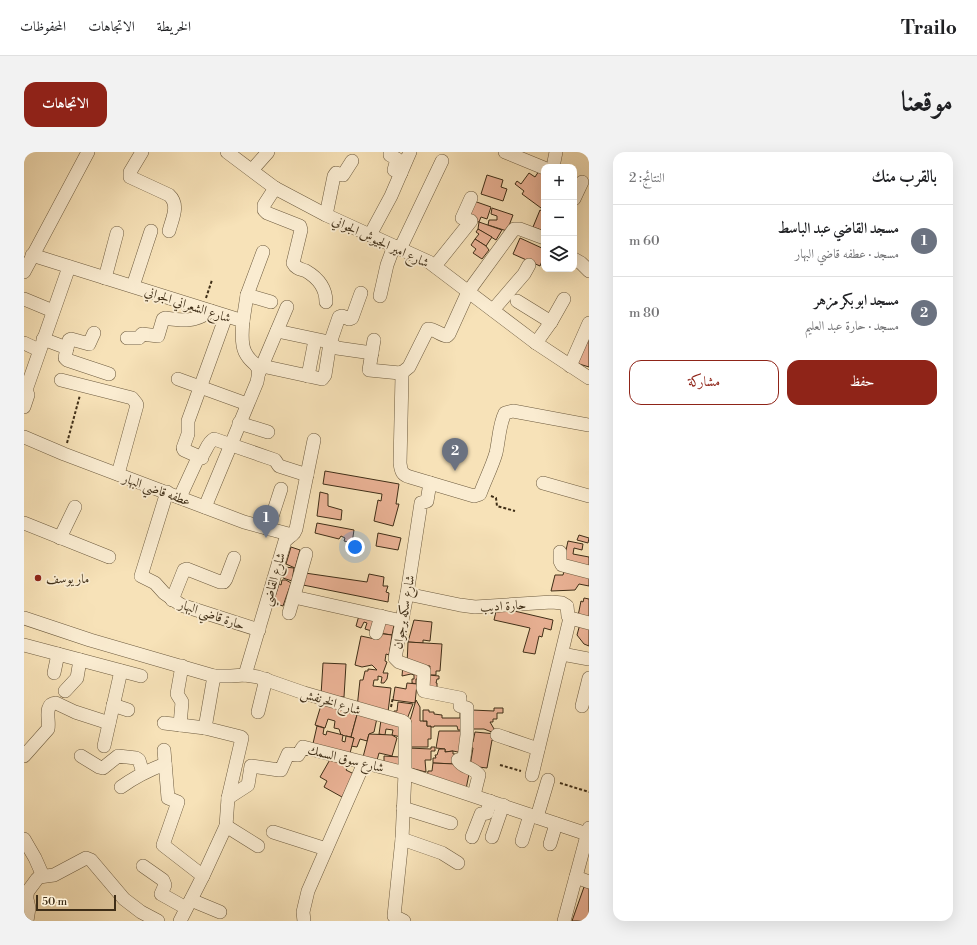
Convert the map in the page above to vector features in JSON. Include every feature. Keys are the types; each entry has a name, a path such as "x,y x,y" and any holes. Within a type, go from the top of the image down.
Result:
{"street":[{"path":"24,272 88,152"},
{"path":"142,152 130,172 130,177 169,195 173,199 175,210 169,231"},
{"name":"شارع امير الجيوش الجواني","path":"228,152 275,188 326,215 435,266 536,344 589,378"},
{"path":"252,170 268,152"},
{"path":"390,152 390,155 397,159 394,170 401,174"},
{"path":"370,235 401,174 410,152"},
{"path":"553,164 556,152"},
{"path":"509,153 541,167"},
{"path":"326,215 334,176 336,173 343,175 352,161"},
{"path":"380,296 387,265 442,161"},
{"path":"577,193 582,182"},
{"path":"275,188 264,205 264,210 267,213 300,226 293,263 297,268 306,271 320,282 325,290 326,302"},
{"path":"435,266 472,221 462,218 470,198"},
{"path":"374,340 369,370 400,373 404,371 409,367 428,329 448,336 468,292 514,229 520,229 541,237"},
{"path":"133,286 151,231"},
{"path":"105,278 117,233"},
{"path":"243,321 248,295 263,252"},
{"name":"شارع الشعراني الجواني","path":"32,256 243,321 243,347 248,357 261,369"},
{"path":"577,261 589,271"},
{"path":"492,310 524,274 529,264"},
{"path":"24,407 28,395 26,390 69,267"},
{"path":"261,369 322,379 325,375 330,343 339,317 342,316 349,319 352,318 361,293"},
{"path":"248,295 271,302"},
{"path":"24,299 54,311"},
{"path":"536,344 564,299"},
{"path":"517,301 551,322"},
{"path":"205,507 288,307"},
{"path":"127,338 139,338 142,334 158,336 163,319 194,319 207,310"},
{"path":"202,458 184,450 183,448 188,434 188,421 226,316"},
{"path":"570,366 589,323"},
{"path":"277,331 330,343 337,348 372,353"},
{"path":"67,354 71,339 90,344 94,333"},
{"path":"308,376 315,340"},
{"path":"24,343 42,345 67,354 109,374"},
{"path":"400,373 402,376 400,463 402,472 405,476 474,496 480,494 493,462 502,420 505,413 512,411 589,425"},
{"path":"178,379 247,404"},
{"path":"61,380 135,400 137,405 118,474"},
{"path":"239,423 268,432"},
{"name":"عطفه قاضي البهار","path":"24,437 64,454 244,522 292,535"},
{"path":"180,497 197,460 202,458 212,440 216,439 274,460 278,466 307,475"},
{"name":"شارع القاضي","path":"246,675 285,541 296,529 314,440"},
{"name":"شارع سكه برجوان","path":"430,483 427,501 421,503 407,594 395,656 396,661 424,671 424,691 460,698 460,706 467,708 468,735 464,758 458,760 463,765 476,771 479,775 474,795"},
{"path":"543,483 589,496"},
{"path":"268,529 281,489"},
{"name":"حارة قاضي البهار","path":"167,492 140,574 142,577 155,583 172,600 190,608 259,630"},
{"path":"60,538 75,508"},
{"path":"24,523 109,557"},
{"path":"560,552 560,561 562,565 589,572"},
{"path":"289,613 306,554"},
{"path":"172,600 184,570 187,569 220,582 224,582 234,558"},
{"name":"حارة اديب","path":"407,594 475,607 552,602 562,603 567,606 568,616 570,618"},
{"path":"294,596 402,621"},
{"path":"376,633 381,616"},
{"name":"شارع الخرنفش","path":"24,618 90,640 214,676 246,675 266,679 304,693 403,722 405,727 405,773"},
{"path":"532,775 570,618 589,623"},
{"path":"24,645 141,676"},
{"path":"54,672 58,654"},
{"path":"562,654 589,659"},
{"path":"65,691 76,678 80,660"},
{"path":"180,725 182,702 177,694 182,666"},
{"path":"104,746 121,671"},
{"path":"205,728 214,676"},
{"path":"582,706 589,678"},
{"path":"258,712 266,679"},
{"path":"24,756 48,729 48,713 53,703 109,723"},
{"path":"113,705 128,710"},
{"path":"164,723 205,728 242,738 228,798 226,826 180,921"},
{"path":"497,735 538,749"},
{"name":"شارع سوق السمك","path":"228,798 248,785 251,766 281,770 288,754 298,755 303,747 405,773"},
{"path":"164,750 168,798 178,802 163,845 203,876"},
{"path":"82,756 102,768 118,756 136,758 140,762 143,773"},
{"path":"304,921 303,912 308,892 364,763"},
{"path":"121,787 143,773 165,764"},
{"path":"404,921 394,916 402,839 405,773 474,795 556,824 588,831 564,921"},
{"path":"522,842 548,780"},
{"path":"472,837 481,814 487,813 497,803"},
{"path":"492,837 497,803"},
{"path":"403,808 451,823"},
{"path":"550,844 556,824"},
{"path":"226,826 258,846"},
{"path":"273,832 326,849"},
{"path":"24,839 43,876"},
{"path":"402,839 442,853 458,863"},
{"path":"26,920 29,908 25,898 28,891 37,879 43,876 54,875 86,858 91,860 124,899 141,912 158,921"},
{"path":"143,866 163,880 165,885 161,894 189,904 220,912"},
{"path":"576,877 589,882"}],"path":[{"path":"207,310 212,280"},
{"path":"64,454 80,394"},
{"path":"480,494 496,498 496,504 499,507 514,511"}],"building":[{"path":"539,171 541,173 541,208 522,194 524,191 515,184 517,181 521,184 529,173 535,177"},
{"path":"487,175 503,180 501,187 507,189 503,201 481,194"},
{"path":"471,200 491,207 487,219 481,217 479,222 466,217"},
{"path":"492,208 513,215 507,231 488,225 489,220 497,220 497,216 491,214"},
{"path":"540,210 541,230 533,227"},
{"path":"479,222 502,230 496,240 478,229"},
{"path":"478,229 492,237 486,246 475,239 479,234 476,232"},
{"path":"520,238 541,248 541,264 540,266 513,254"},
{"path":"475,239 486,246 489,250 482,259 473,253 476,249 471,245"},
{"path":"584,338 589,340 589,367 576,363"},
{"path":"325,471 399,484 396,504 399,504 393,526 374,521 378,500 381,501 382,494 323,484"},
{"path":"320,492 328,494 328,506 342,510 341,520 317,516"},
{"path":"317,523 354,530 352,543 344,541 345,538 341,536 339,539 315,533"},
{"path":"378,533 401,538 398,550 376,546"},
{"path":"579,535 589,538 588,543 577,540"},
{"path":"568,541 583,544 582,550 574,548 573,554 589,557 589,569 563,564"},
{"path":"291,547 300,550 295,568 286,564"},
{"path":"285,567 294,568 292,581 283,578"},
{"path":"565,568 589,574 589,586 579,584 575,590 551,591 555,575 563,575"},
{"path":"305,573 367,582 369,574 384,577 383,586 388,586 386,592 389,593 388,602 303,585"},
{"path":"282,580 286,580 291,583 283,606 273,603 279,584 281,585"},
{"path":"584,598 589,599 589,618 578,616 581,601 583,602"},
{"path":"497,607 553,620 551,630 544,628 542,637 539,636 535,654 523,652 530,628 494,620"},
{"path":"360,612 379,617 375,632 365,629 367,623 364,622 361,628 356,626"},
{"path":"382,618 395,620 392,635 379,633"},
{"path":"414,620 432,622 430,641 423,640 423,643 408,642"},
{"path":"580,624 589,626 589,646 584,644 577,635"},
{"path":"376,633 392,635 389,655 386,654 385,661 387,662 383,673 388,673 387,679 384,683 381,683 382,677 378,676 378,680 374,680 373,686 391,688 388,712 357,708 360,680 363,680 365,671 368,671 368,669 377,670 372,665 362,667 355,665 361,636 375,639"},
{"path":"408,642 442,644 440,671 436,671 436,675 429,675 430,666 407,665"},
{"path":"323,663 346,664 344,697 321,695"},
{"path":"403,665 418,674 416,684 412,683 414,675 411,674 402,676"},
{"path":"429,675 439,676 436,683 437,688 426,688"},
{"path":"407,683 417,684 415,703 393,700 395,687 406,689"},
{"path":"416,700 420,707 420,721 427,721 427,726 431,726 431,739 428,739 428,747 406,747 406,734"},
{"path":"322,702 358,711 351,737 341,735 339,729 334,728 335,721 328,719 325,728 315,725"},
{"path":"398,702 413,704 407,719 393,715 394,711 397,711"},
{"path":"494,708 503,708 503,713 497,713 497,719 493,719 493,722 490,722 497,734 484,729 471,729 472,710 494,711"},
{"path":"423,710 429,710 429,712 434,712 434,714 442,715 442,718 460,718 460,711 464,724 461,730 458,730 457,726 427,726 427,721 423,721"},
{"path":"358,711 377,718 374,732 369,734 367,741 360,739 357,747 351,746 354,738 351,737"},
{"path":"381,720 402,723 401,737 392,735 393,730 386,729 385,735 379,734"},
{"path":"317,726 324,728 323,734 326,735 327,731 343,735 342,741 345,742 346,736 354,738 349,757 312,748"},
{"path":"439,731 466,731 463,753 453,751 445,752 445,749 436,748"},
{"path":"475,732 496,734 495,740 492,740 487,768 470,766 473,748 467,747 468,741 473,742"},
{"path":"369,734 392,735 397,738 392,756 379,753 376,764 362,761"},
{"path":"431,747 435,747 435,751 431,751 431,760 425,760 426,772 406,767 408,748 431,749"},
{"path":"439,749 445,749 445,752 453,751 453,754 455,754 455,764 433,763 433,758 436,758 435,755 437,755"},
{"path":"332,756 349,765 346,770 354,774 342,797 324,787 327,781 320,777"},
{"path":"384,756 400,757 399,769 384,768"},
{"path":"433,763 455,764 469,774 466,789 427,778 428,771 432,771"},
{"path":"584,887 589,888 589,921 572,921"}],"place":[{"name":"مسجد ابو بكر مزهر","path":"455,471"},
{"name":"مسجد القاضي عبد الباسط","path":"266,538"},
{"name":"مار يوسف","path":"38,578"}]}
